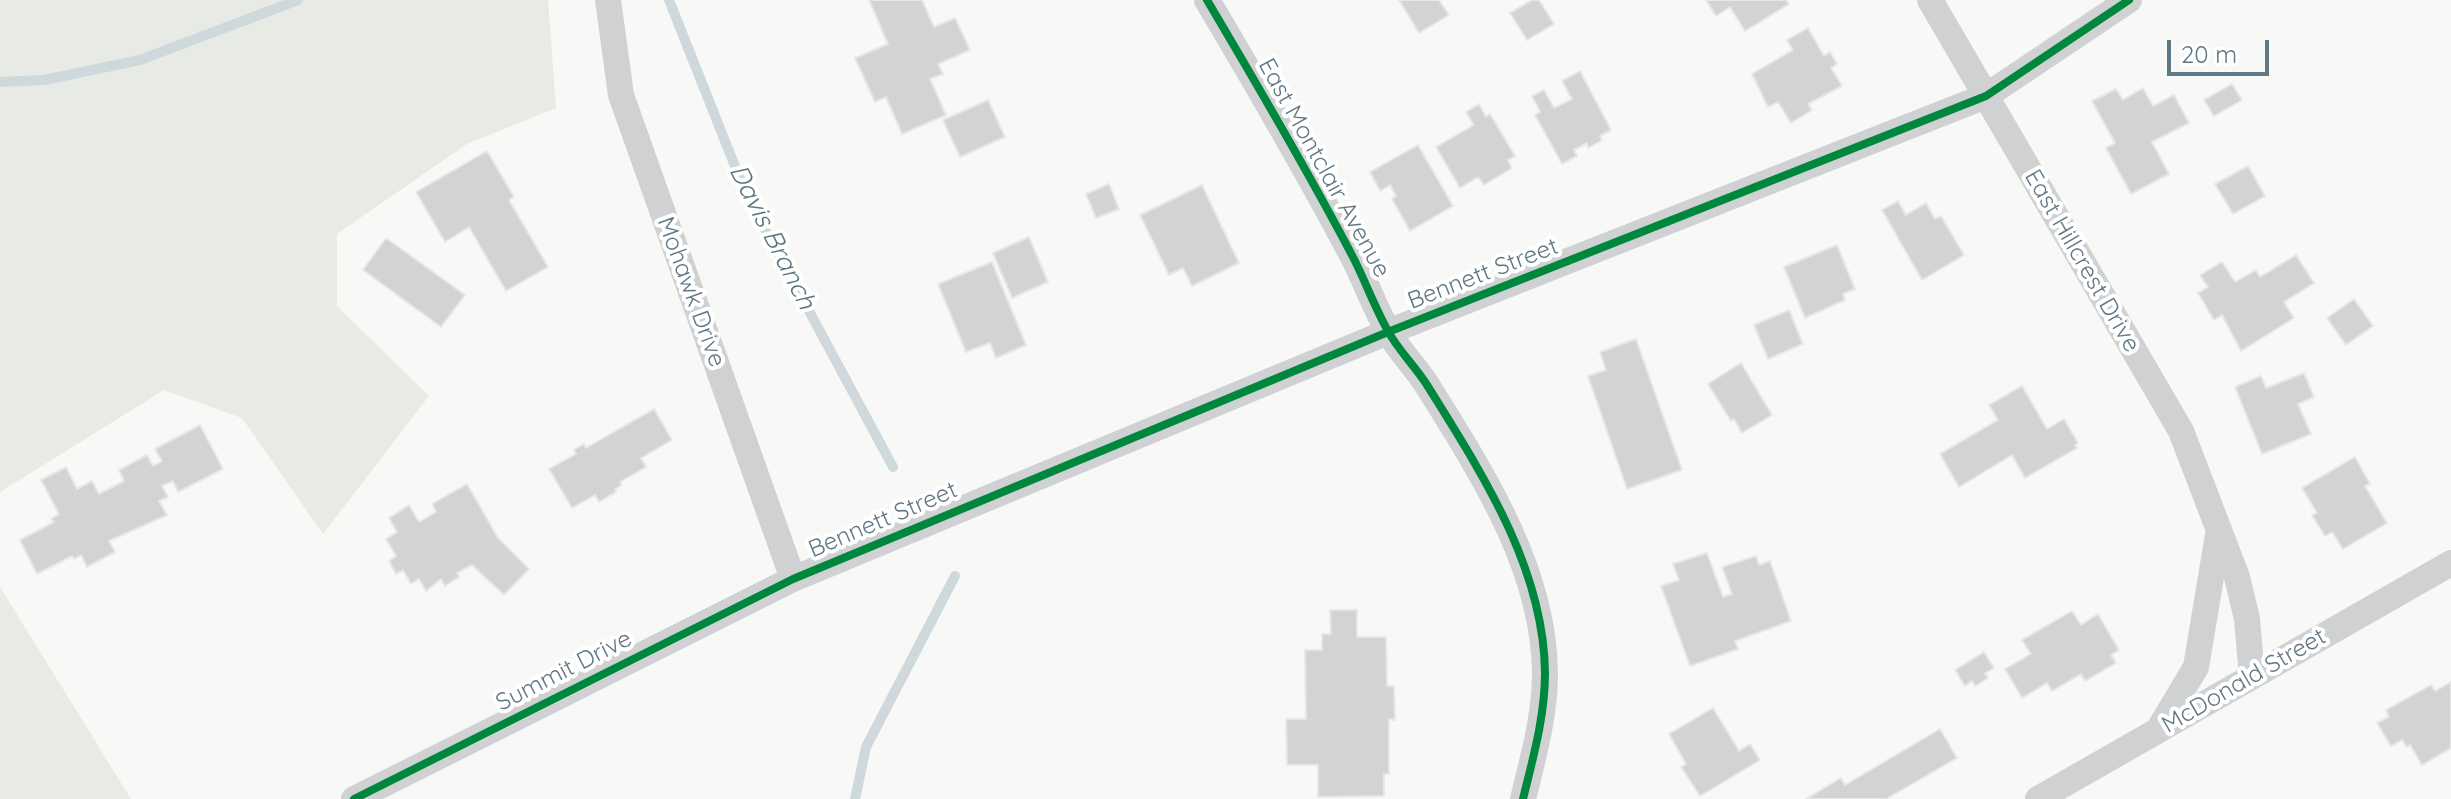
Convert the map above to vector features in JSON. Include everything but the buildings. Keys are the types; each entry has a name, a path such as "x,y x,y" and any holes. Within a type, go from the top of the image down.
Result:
{"street":[{"name":"Mohawk Drive","path":"608,0 621,95 793,579"},
{"name":"East Montclair Avenue","path":"1207,0 1292,144 1388,332 1425,382 1512,532 1541,627 1545,673 1541,718 1523,799"},
{"name":"East Hillcrest Drive","path":"1930,0 2181,431 2237,577 2247,619 2252,677"},
{"name":"Bennett Street","path":"793,579 1388,332 1986,96 2129,0"},
{"path":"2158,729 2196,667 2219,529"},
{"name":"McDonald Street","path":"2038,799 2451,563"},
{"name":"Summit Drive","path":"364,797 793,579"}],"shaded area":[{"path":"0,0 548,0 556,108 467,144 337,234 337,306 429,396 323,534 242,418 164,390 0,492"},
{"path":"0,587 131,799 0,799"}],"waterway":[{"path":"0,82 44,80 140,60 298,0"},
{"name":"Davis Branch","path":"669,0 746,194 893,467"},
{"name":"Davis Branch","path":"855,799 866,747 955,576"}],"cycle path":[{"path":"1207,0 1319,194 1388,331 1427,385 1488,486 1521,558 1534,596 1542,634 1545,673 1541,721 1523,799"},
{"path":"354,799 793,579 1388,332 1986,96 2129,0"}]}
